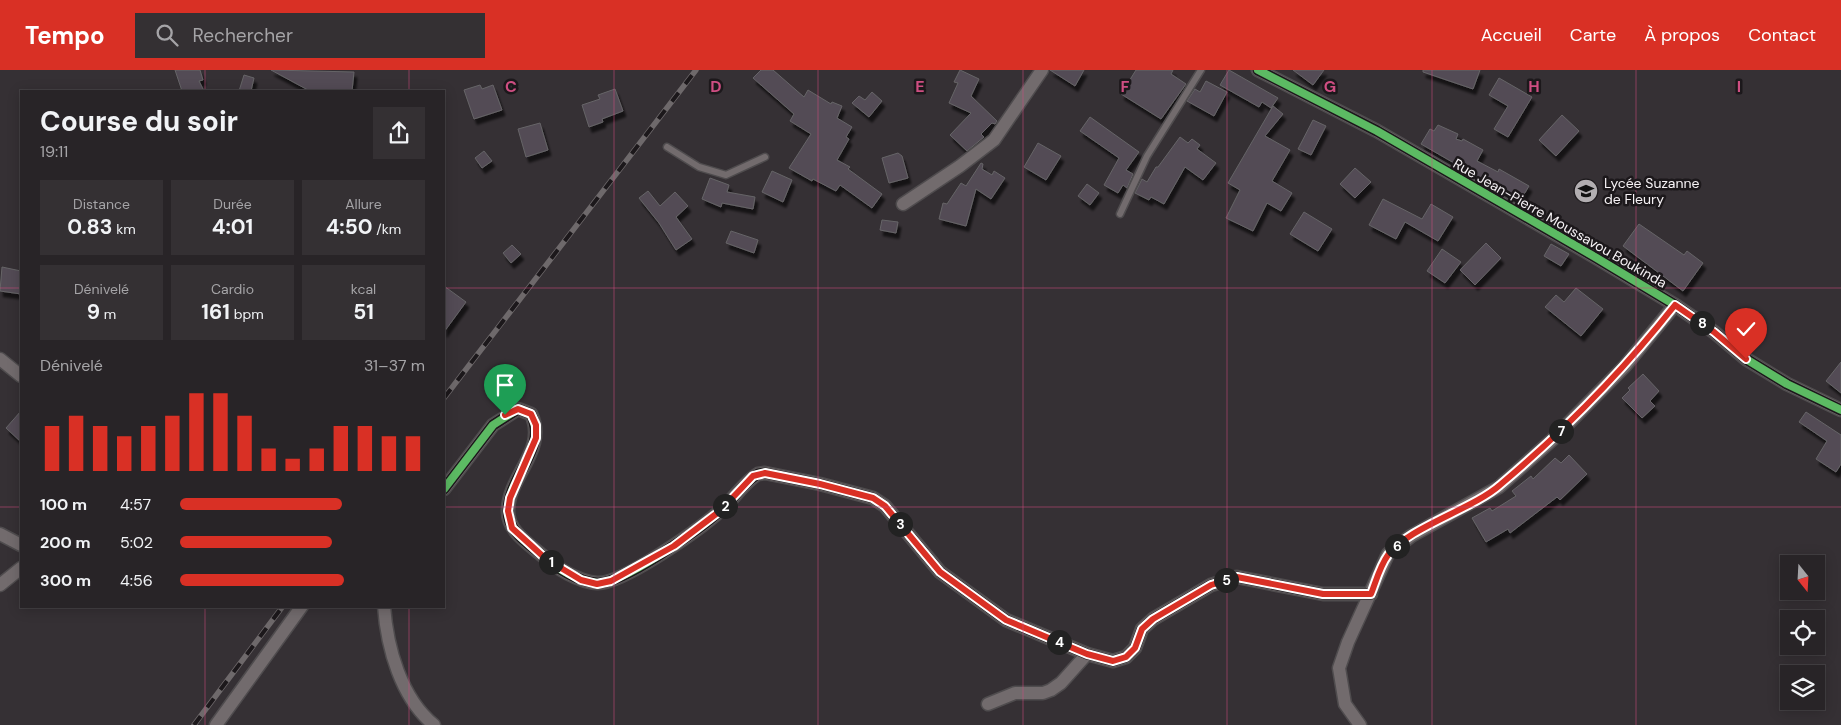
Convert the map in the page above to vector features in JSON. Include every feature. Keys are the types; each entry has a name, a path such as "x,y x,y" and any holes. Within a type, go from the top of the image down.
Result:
{"street":[{"path":"903,204 960,166 994,140 1042,70"},
{"name":"Rue Jean-Pierre Moussavou Boukinda","path":"1258,70 1342,112 1420,155 1675,305 1714,332 1746,359 1788,384 1841,410"},
{"path":"1360,725 1345,704 1339,668 1348,642 1388,554 1411,536 1499,487 1552,440 1625,366 1675,305"},
{"path":"0,359 20,375"},
{"path":"445,487 492,425 505,415 518,409 531,414 536,425 536,438 510,498 508,511 512,528 546,559 581,580 597,584 611,581 674,546 720,511 758,474 765,473 820,484 873,498 885,506 940,572 1006,620 1087,654 1113,661 1126,657 1135,648 1142,629 1153,619 1211,585 1237,577 1323,594 1371,594"},
{"path":"0,534 20,544"},
{"path":"0,585 20,569"},
{"path":"216,725 301,608"},
{"path":"384,608 387,634 407,691 415,706 434,725"},
{"path":"988,704 1015,693 1042,693 1051,690 1061,683 1087,654"}],"lane":[{"path":"1120,214 1147,156 1202,70"},
{"path":"667,147 698,167 726,175 765,157"}],"building":[{"path":"175,70 200,70 203,80 199,81 204,90 182,90"},
{"path":"271,70 354,72 352,90 308,90"},
{"path":"761,70 773,70 804,97 808,90 831,104 832,102 842,106 837,118 852,127 846,137 849,139 837,160 850,167 848,169 882,194 872,208 840,185 836,191 813,179 812,181 789,168 811,134 790,121 794,114 753,78"},
{"path":"960,70 979,79 971,96 997,121 995,124 992,123 981,134 984,137 967,151 950,135 971,113 949,103 958,83 954,82"},
{"path":"1050,70 1084,70 1075,86"},
{"path":"1136,70 1173,70 1171,74 1186,84 1161,119 1121,94"},
{"path":"1229,70 1278,98 1271,108 1262,102 1259,107 1220,85"},
{"path":"1293,70 1324,70 1313,85"},
{"path":"1423,70 1480,70 1473,89 1423,72"},
{"path":"244,75 254,78 251,90 239,90"},
{"path":"1499,78 1532,97 1508,137 1494,129 1508,106 1489,95"},
{"path":"1206,81 1227,92 1214,116 1187,101 1195,89 1200,92"},
{"path":"480,85 482,89 493,85 502,110 474,119 464,90"},
{"path":"615,89 623,111 602,119 603,122 589,127 582,105 600,99 598,95"},
{"path":"872,92 882,101 869,117 852,103 859,96 865,100"},
{"path":"1273,106 1283,114 1265,136 1290,150 1272,181 1292,193 1281,211 1267,203 1253,231 1226,218 1240,190 1228,183"},
{"path":"1562,115 1579,131 1556,156 1539,140"},
{"path":"1090,117 1139,152 1126,170 1133,174 1127,188 1123,185 1118,193 1104,185 1119,158 1080,131"},
{"path":"1313,120 1326,126 1311,155 1298,149"},
{"path":"540,123 548,150 526,157 518,129"},
{"path":"1438,125 1458,134 1456,139 1462,141 1463,139 1483,150 1477,161 1498,172 1499,169 1529,186 1520,201 1421,144 1430,129 1434,131"},
{"path":"1180,137 1188,143 1192,139 1200,145 1197,149 1216,163 1203,180 1185,167 1164,204 1151,197 1149,200 1135,193 1142,179 1147,182 1156,167 1158,167"},
{"path":"1038,143 1061,156 1046,180 1024,167"},
{"path":"484,151 492,161 482,168 475,158"},
{"path":"898,153 902,156 908,178 889,183 882,158"},
{"path":"981,163 983,164 982,169 992,175 994,171 1005,178 991,199 976,189 966,226 939,219 943,203 947,204 961,183 966,186"},
{"path":"1355,168 1371,182 1355,198 1340,184"},
{"path":"772,171 792,180 783,202 762,192"},
{"path":"710,178 729,185 727,192 755,197 753,209 722,203 721,207 702,199"},
{"path":"1087,184 1099,193 1090,205 1078,196"},
{"path":"648,191 660,206 675,192 688,206 676,217 692,239 676,250 659,223 639,198"},
{"path":"1383,199 1422,219 1431,204 1453,217 1438,241 1405,222 1396,239 1369,225"},
{"path":"1304,212 1332,229 1318,251 1290,234"},
{"path":"882,220 898,222 896,233 880,230"},
{"path":"1639,224 1684,255 1687,251 1703,263 1683,291 1623,246"},
{"path":"731,231 758,240 754,253 726,243"},
{"path":"1486,243 1501,258 1475,285 1460,270"},
{"path":"1551,244 1569,254 1561,266 1544,256"},
{"path":"512,245 521,254 511,263 503,253"},
{"path":"1442,249 1461,262 1445,283 1427,271"},
{"path":"2,267 20,271 20,294 0,291"},
{"path":"445,287 466,302 445,331"},
{"path":"1576,288 1603,309 1581,336 1545,307 1556,295 1564,302"},
{"path":"1841,362 1841,393 1826,381"},
{"path":"1643,374 1659,391 1650,401 1655,406 1642,418 1622,398 1630,390 1628,388"},
{"path":"20,412 20,441 6,428"},
{"path":"1806,412 1841,435 1841,464 1836,472 1816,459 1827,441 1799,422"},
{"path":"1569,455 1587,474 1560,500 1557,497 1510,533 1508,529 1486,542 1472,518 1490,508 1492,511 1516,496 1512,491 1531,476 1533,479 1555,458 1561,463"}],"railway":[{"path":"445,397 696,70"},
{"path":"194,725 282,608"}],"cycle path":[{"path":"1258,70 1377,131 1595,257 1675,305 1714,332 1746,359 1787,384 1841,410"},
{"path":"445,488 493,425 518,409 531,414 535,427 535,439 510,497 508,510 511,524 526,542 554,565 575,577 597,583 624,575 679,542 720,511 748,481 758,474 765,473 820,484 873,498 885,506 940,572 1006,620 1087,654 1113,661 1126,657 1135,648 1142,629 1153,619 1211,585 1237,577 1323,594 1371,594"}],"place":[{"name":"Lycée Suzanne de Fleury","path":"1586,191"}],"route":[{"path":"505,415 518,409 531,414 536,425 536,438 532,452 510,498 508,511 512,528 546,559 581,580 597,584 611,581 674,546 720,511 741,491 753,476 765,473 820,484 873,498 885,506 940,572 1006,620 1087,654 1113,661 1126,657 1135,648 1142,629 1153,619 1211,585 1237,577 1323,594 1371,594 1382,564 1388,554 1411,536 1488,495 1499,487 1552,440 1625,366 1675,305 1714,332 1746,359"}]}
